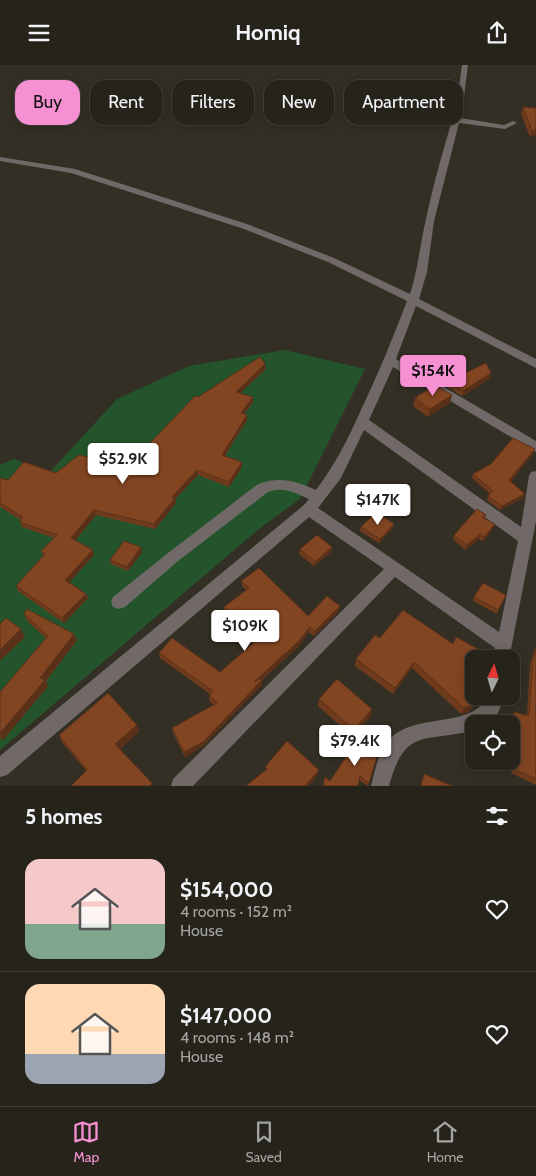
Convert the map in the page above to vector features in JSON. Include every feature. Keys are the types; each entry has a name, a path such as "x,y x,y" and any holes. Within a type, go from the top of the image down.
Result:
{"street":[{"path":"463,81 465,65"},
{"path":"463,121 505,127 514,123"},
{"path":"0,768 309,509 336,474 390,360 413,300 422,272 440,174 455,125"},
{"path":"0,159 72,171 244,226 331,261 413,300 536,365"},
{"path":"390,360 536,447"},
{"path":"362,422 526,539"},
{"path":"502,650 526,539 536,476"},
{"path":"119,602 173,557 263,488 273,483 282,483 319,497"},
{"path":"309,509 394,569 499,650"},
{"path":"180,786 394,569"},
{"path":"380,786 392,752 399,742 416,732 465,725 490,712 493,705"}],"green space":[{"path":"285,350 365,369 300,499 259,529 0,750 0,465 14,459 49,473 117,399 189,366"}],"building":[{"path":"523,107 536,108 536,129 532,131"},
{"path":"260,357 265,364 236,392 253,397 241,413 247,415 222,455 242,462 229,482 197,470 172,497 175,498 154,524 94,510 71,538 93,550 65,580 86,594 62,618 16,586 45,554 41,551 57,535 20,522 23,517 0,503 0,478 8,480 24,462 56,473 79,455 109,462 113,455 134,460 195,396 198,397"},
{"path":"486,363 491,373 463,391 447,382"},
{"path":"435,385 452,395 430,409 415,398"},
{"path":"513,438 535,449 509,480 525,494 502,506 488,496 493,491 473,474 491,464"},
{"path":"477,509 486,515 482,517 495,524 484,537 480,534 467,545 454,535"},
{"path":"376,512 394,524 380,539 361,527"},
{"path":"317,535 332,547 315,562 300,549"},
{"path":"124,541 141,547 127,567 110,560"},
{"path":"259,568 308,616 327,596 340,606 315,631 310,627 299,641 254,682 262,680 203,742 184,752 172,728 217,703 209,696 213,691 159,653 172,638 220,672 256,641 224,607 249,588 241,581"},
{"path":"483,583 506,595 498,610 474,597"},
{"path":"27,609 74,634 40,678 45,680 0,733 0,692 48,636 24,614"},
{"path":"403,610 453,644 456,637 480,650 465,650 465,705 471,705 464,708 414,662 395,688 356,659 375,635 380,638"},
{"path":"6,618 21,629 0,650 0,624"},
{"path":"536,650 536,779 516,770 520,770 520,715 514,715 514,712 529,716 533,659"},
{"path":"337,679 372,709 354,730 319,699"},
{"path":"108,693 137,725 115,744 152,783 150,786 71,786 87,770 59,735"},
{"path":"358,739 378,753 369,783 360,776 358,786 323,786 325,777 330,781"},
{"path":"287,741 319,770 305,786 246,786 267,769 265,767"},
{"path":"424,774 452,786 421,786"}]}
